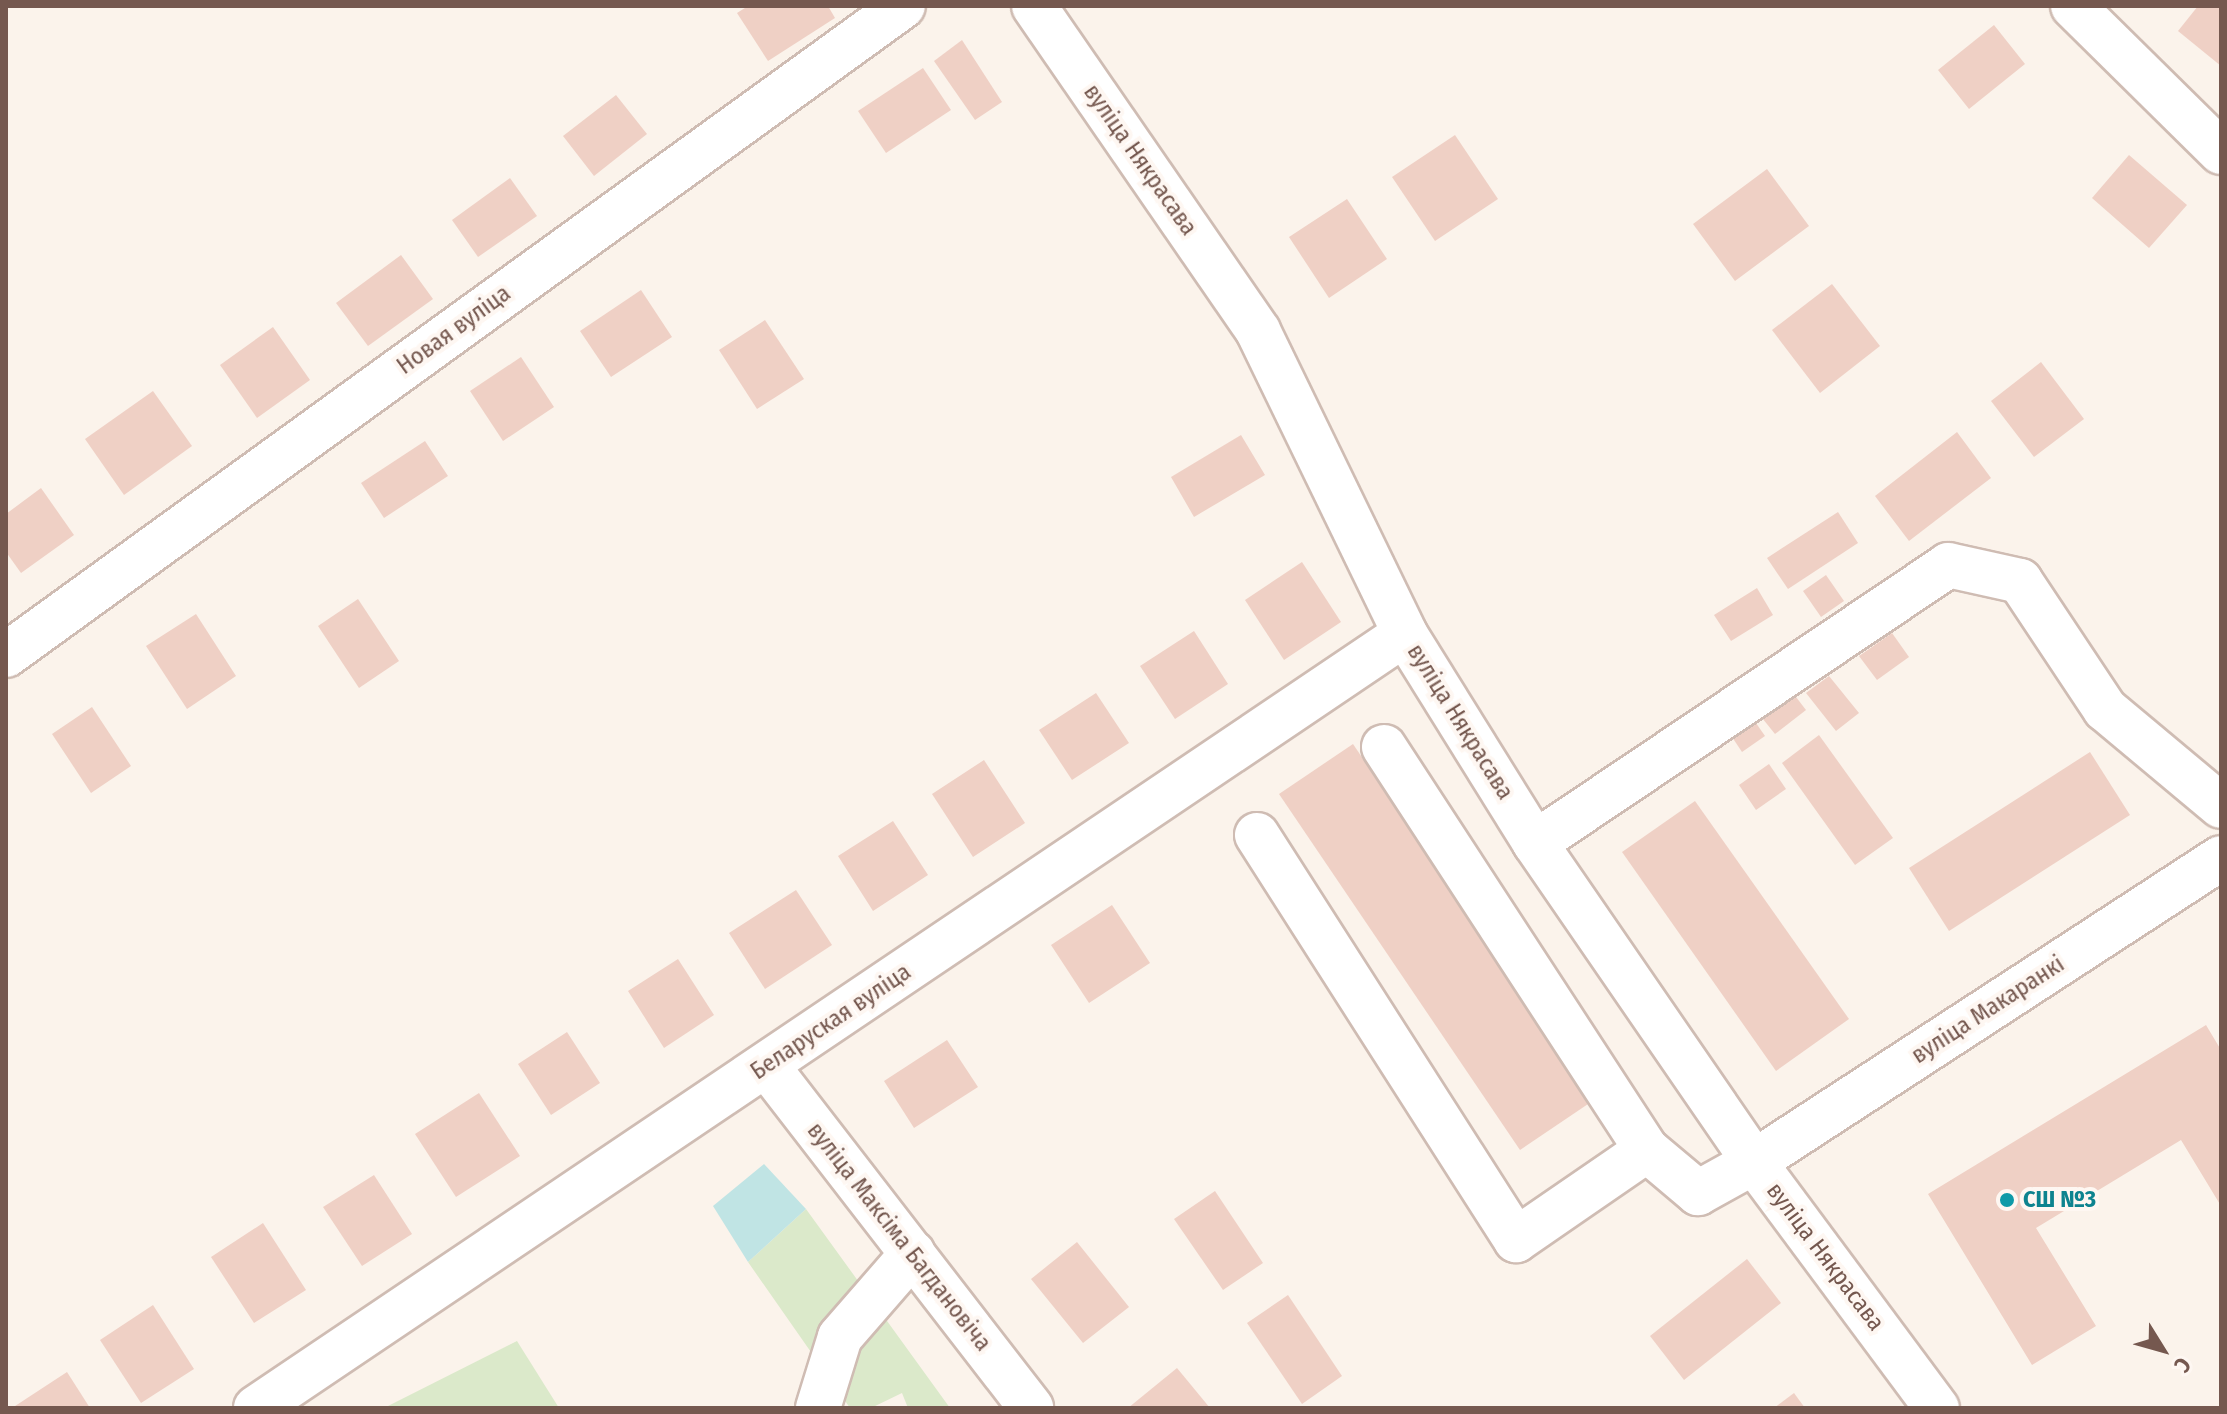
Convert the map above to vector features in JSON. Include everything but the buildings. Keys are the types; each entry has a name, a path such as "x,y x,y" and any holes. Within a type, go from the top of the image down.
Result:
{"street":[{"name":"Новая вуліца","path":"6,655 903,6"},
{"name":"вуліца Някрасава","path":"1034,6 1258,331 1405,634 1535,843 1754,1162 1937,1408"},
{"path":"2073,6 2221,152"},
{"path":"1535,843 1948,565 2020,581 2105,709 2221,806"},
{"name":"Беларуская вуліца","path":"256,1408 1405,634"},
{"path":"1257,835 1516,1240 1647,1150 1384,747"},
{"name":"вуліца Макаранкі","path":"1647,1150 1698,1193 1754,1162 2221,858"},
{"name":"вуліца Максіма Багдановіча","path":"767,1066 1031,1408"},
{"path":"818,1408 840,1337 913,1253"}],"green space":[{"path":"806,1209 950,1408 908,1408 902,1393 871,1408 850,1408 748,1262"},
{"path":"517,1341 559,1408 384,1408"}],"water":[{"path":"764,1164 806,1209 748,1262 713,1206"}],"place":[{"name":"СШ №3","path":"2007,1200"}]}
